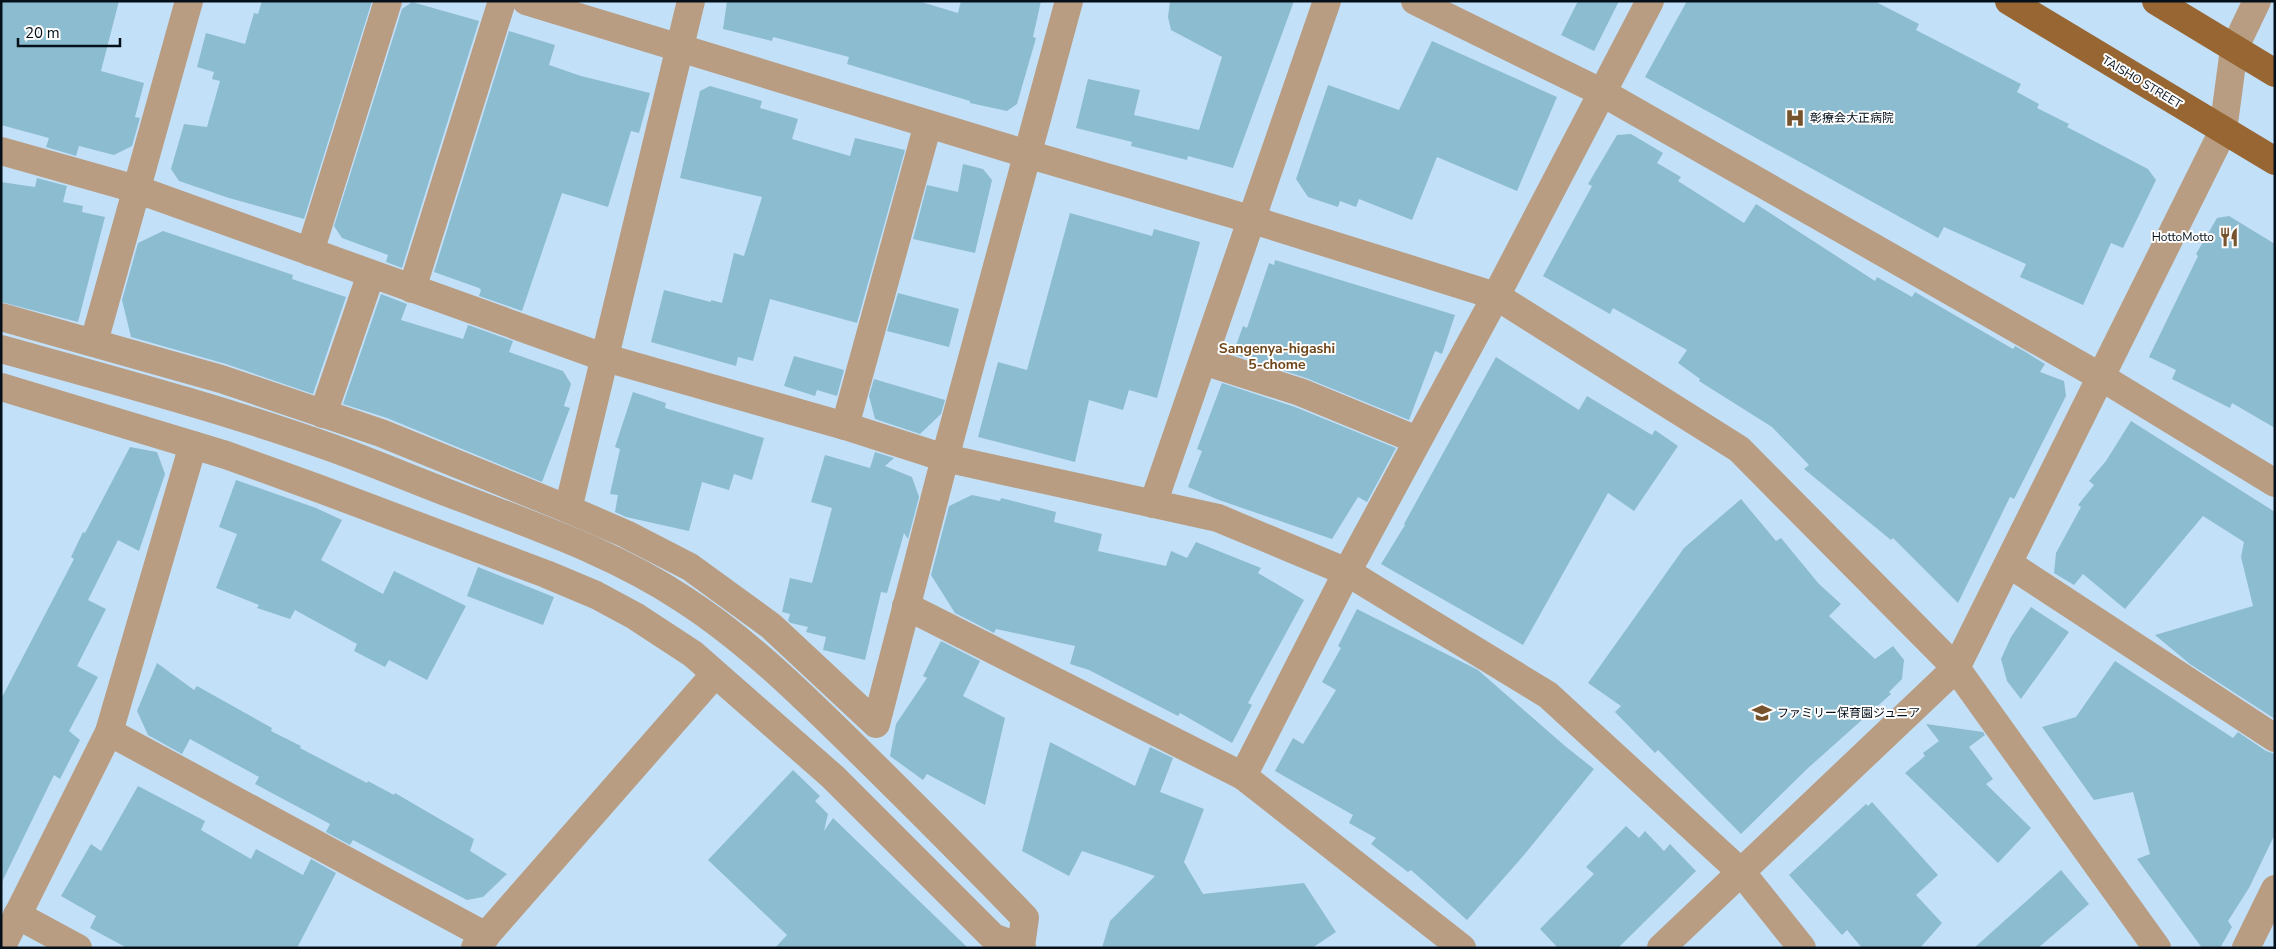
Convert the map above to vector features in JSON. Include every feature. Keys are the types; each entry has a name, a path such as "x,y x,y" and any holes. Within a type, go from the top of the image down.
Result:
{"main road":[{"name":"TAISHO STREET","path":"2009,1 2275,161"},
{"path":"2156,1 2275,73"}],"street":[{"path":"94,342 189,1"},
{"path":"310,252 388,1"},
{"path":"412,289 502,1"},
{"path":"526,1 1026,154 1253,220 1496,296 1739,449 1956,668 2157,948"},
{"path":"568,509 691,1"},
{"path":"1,317 221,379 381,433 626,534 690,567 771,626 876,724 1026,154 1069,1"},
{"path":"1153,504 1253,220 1327,1"},
{"path":"1415,1 1603,93 2101,377 2275,483"},
{"path":"1243,776 1347,572 1496,296 1650,1"},
{"path":"1661,948 1742,874 1956,668 2223,130 2234,49 2256,1"},
{"path":"845,426 928,124"},
{"path":"1,151 136,190 606,358 845,426 945,458 1218,518 1347,572 1548,696 1742,874 1802,948"},
{"path":"323,414 371,274"},
{"path":"1,349 209,408 335,449 561,536 614,559 652,579 686,600 748,647 785,678 860,752 1025,918 1022,947 993,937 833,778 693,654 665,634 596,595 432,530 193,445 1,387"},
{"path":"1203,361 1300,392 1417,440"},
{"path":"1,948 109,732 193,445"},
{"path":"2009,564 2275,738"},
{"path":"906,606 1243,776 1462,948"},
{"path":"109,732 480,942 715,674"},
{"path":"2246,948 2275,889"},
{"path":"17,915 78,948"}],"building":[{"path":"1,1 119,1 101,71 144,83 135,117 140,118 132,146 114,155 79,146 76,156 46,147 49,138 1,125"},
{"path":"262,1 372,1 304,219 229,198 179,181 171,169 184,124 207,127 220,81 212,79 214,72 197,67 206,33 245,44 254,13 258,14"},
{"path":"727,1 918,1 958,13 961,1 1041,1 1033,37 1036,38 1017,104 1007,111 970,103 970,101 847,64 849,57 773,37 772,41 723,29"},
{"path":"1170,1 1294,1 1233,168 1188,156 1187,160 1131,146 1132,142 1076,128 1088,79 1140,90 1134,115 1199,130 1222,57 1171,30 1168,17"},
{"path":"1578,1 1619,1 1594,51 1561,35"},
{"path":"1687,1 1874,1 1919,24 1916,30 2021,84 2017,92 2039,104 2037,108 2069,124 2067,127 2148,169 2156,180 2123,248 2111,243 2083,305 2020,277 2026,264 1944,227 1938,238 1645,77"},
{"path":"412,2 479,21 402,268 386,262 388,255 342,238 334,226 402,9"},
{"path":"509,31 555,45 549,65 581,76 650,93 639,133 631,131 608,207 562,193 522,311 479,296 481,290 479,288 434,272"},
{"path":"1432,41 1557,97 1517,191 1437,157 1412,220 1359,199 1356,207 1340,201 1338,207 1308,197 1296,179 1328,85 1399,110"},
{"path":"710,86 762,101 760,108 798,119 792,139 850,156 855,138 905,150 857,323 770,299 753,361 738,357 736,366 651,342 664,290 722,303 734,253 744,256 762,197 680,178 700,91"},
{"path":"1631,134 1663,153 1657,163 1681,177 1678,181 1744,223 1756,204 1875,281 1877,277 1912,297 1915,292 2013,349 2015,346 2024,351 2045,364 2040,372 2064,381 2066,396 2014,499 2010,497 1958,603 1893,538 1891,540 1804,469 1809,465 1772,427 1699,381 1700,379 1678,363 1687,350 1613,308 1610,314 1543,276 1592,186 1588,184 1617,135"},
{"path":"963,164 983,169 992,180 975,253 913,239 927,185 958,192"},
{"path":"37,178 67,186 63,202 83,206 82,212 105,217 78,322 1,302 1,182 35,187"},
{"path":"1070,213 1152,236 1154,229 1200,242 1157,398 1129,390 1123,410 1089,400 1075,462 978,437 998,362 1027,370"},
{"path":"2229,216 2275,244 2275,428 2232,403 2230,408 2172,379 2176,370 2149,357 2198,256 2196,254 2217,218"},
{"path":"163,231 293,275 292,279 346,297 313,394 226,364 131,337 122,300 138,243"},
{"path":"1275,260 1455,315 1442,354 1435,351 1409,420 1306,378 1233,354 1243,326 1247,328 1269,263 1274,265"},
{"path":"898,293 959,309 949,347 887,331"},
{"path":"381,294 407,304 401,320 463,339 468,325 513,341 509,352 563,371 571,384 564,406 570,408 542,482 387,418 343,404"},
{"path":"794,356 844,370 837,396 817,390 815,396 784,386"},
{"path":"1496,357 1579,410 1587,396 1652,435 1655,430 1678,446 1634,511 1608,493 1523,645 1381,564 1405,525"},
{"path":"874,379 945,400 941,414 920,434 875,419 869,396"},
{"path":"1222,383 1295,407 1396,448 1367,502 1358,497 1332,539 1219,500 1188,487 1202,451 1197,449"},
{"path":"633,392 666,403 665,408 764,438 752,480 734,474 729,490 702,482 689,531 626,517 615,512 618,495 610,494 620,449 615,447"},
{"path":"2131,421 2275,512 2275,719 2190,664 2155,635 2253,606 2241,557 2244,542 2203,516 2125,609 2083,574 2074,585 2054,573 2056,553 2081,507 2078,505 2094,485 2089,481 2106,461"},
{"path":"130,447 157,452 165,474 139,551 118,540 88,600 106,609 77,666 98,677 69,731 80,740 60,779 54,775 1,884 1,699 74,559 71,557 83,532 85,533"},
{"path":"875,452 894,458 885,466 912,477 919,497 908,539 904,533 887,593 881,592 865,660 823,650 826,637 806,632 808,627 791,623 788,621 790,614 782,612 790,578 812,583 832,508 811,502 825,455 870,468"},
{"path":"236,480 316,508 342,520 321,560 383,594 394,571 466,606 427,680 389,660 385,667 354,651 357,644 295,610 290,619 257,608 259,605 216,588 237,534 219,527"},
{"path":"972,495 1000,501 1001,498 1056,512 1054,522 1102,534 1098,551 1166,566 1171,551 1187,558 1196,542 1261,568 1258,573 1304,600 1248,703 1252,705 1232,743 1180,713 1178,716 1089,670 1070,664 1075,646 996,629 994,633 955,613 931,575 949,506"},
{"path":"1741,499 1776,541 1781,538 1819,584 1841,604 1829,616 1875,659 1893,646 1904,660 1902,679 1889,692 1891,694 1807,769 1741,834 1658,750 1655,753 1615,712 1621,706 1588,683 1684,548"},
{"path":"478,567 554,597 543,625 467,596"},
{"path":"2031,607 2069,632 2021,699 2007,681 2001,659 2011,637"},
{"path":"1357,609 1478,670 1594,769 1524,855 1467,920 1411,870 1408,872 1371,844 1376,838 1349,823 1353,815 1275,771 1293,738 1303,744 1336,690 1322,682 1341,648 1338,646"},
{"path":"941,641 980,661 963,696 1005,718 985,805 927,774 923,780 890,756 896,724 927,678 923,676"},
{"path":"2115,661 2233,738 2238,732 2266,751 2275,754 2275,834 2249,888 2228,921 2232,927 2220,948 2202,948 2137,859 2150,854 2133,792 2094,800 2042,727 2076,717"},
{"path":"157,663 194,690 197,686 272,728 271,731 301,746 300,748 367,783 368,781 394,795 395,793 474,839 470,851 507,874 483,897 467,900 353,840 350,845 326,832 330,824 255,784 259,777 190,739 182,754 148,735 137,711"},
{"path":"1926,724 1983,732 1985,735 1969,747 1993,779 1986,784 2031,828 1998,863 1905,773 1925,756 1923,753 1939,741"},
{"path":"1050,742 1135,786 1150,747 1173,758 1160,792 1204,809 1184,862 1203,894 1304,883 1336,932 1312,948 1102,948 1110,921 1155,876 1082,851 1069,876 1022,851"},
{"path":"793,770 820,796 815,801 828,814 824,831 833,818 968,948 775,948 787,935 708,860"},
{"path":"138,786 205,821 201,830 251,859 256,849 303,875 311,859 336,873 297,948 127,948 90,928 96,916 61,896 91,844 101,851"},
{"path":"1872,802 1938,875 1916,895 1942,923 1920,948 1862,948 1847,930 1842,935 1789,875 1866,804 1868,806"},
{"path":"1626,826 1639,838 1645,831 1664,851 1670,844 1696,871 1618,948 1558,948 1540,929 1594,874 1586,867"},
{"path":"2061,870 2089,904 2038,948 1974,948"}],"place":[{"name":"彰療会大正病院","path":"1795,118"},
{"name":"HottoMotto","path":"2229,237"},
{"name":"ファミリー保育園ジュニア","path":"1762,713"}],"district":[{"name":"Sangenya-higashi 5-chome","path":"1277,356"}]}
